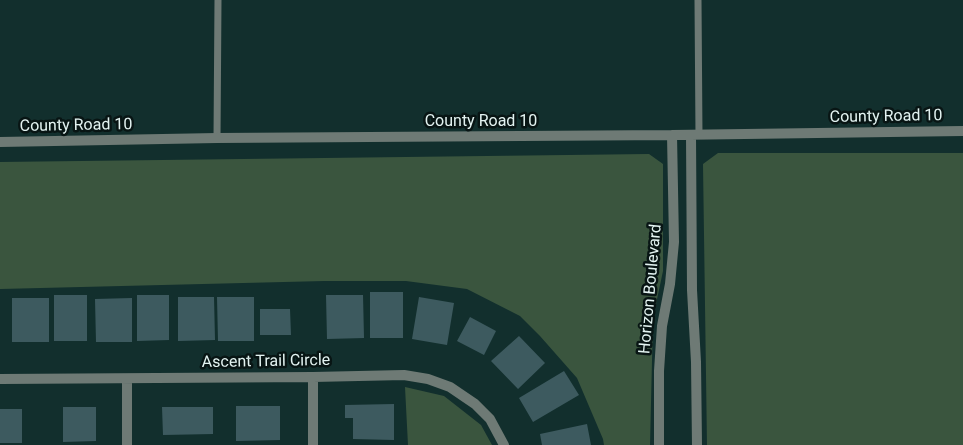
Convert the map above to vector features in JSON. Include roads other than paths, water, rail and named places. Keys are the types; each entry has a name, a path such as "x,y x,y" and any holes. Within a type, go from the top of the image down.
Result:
{"street":[{"name":"County Road 10","path":"0,142 216,138 963,131"},
{"name":"Horizon Boulevard","path":"659,445 659,371 662,326 670,284 674,242 672,135"},
{"path":"695,135 692,290 696,362 697,445"},
{"name":"Ascent Trail Circle","path":"0,380 404,375 428,379 450,387 475,404 490,419 504,445"},
{"path":"313,377 314,445"},
{"path":"127,378 128,445"}],"lane":[{"path":"216,138 218,0"},
{"path":"695,135 698,0"}]}
